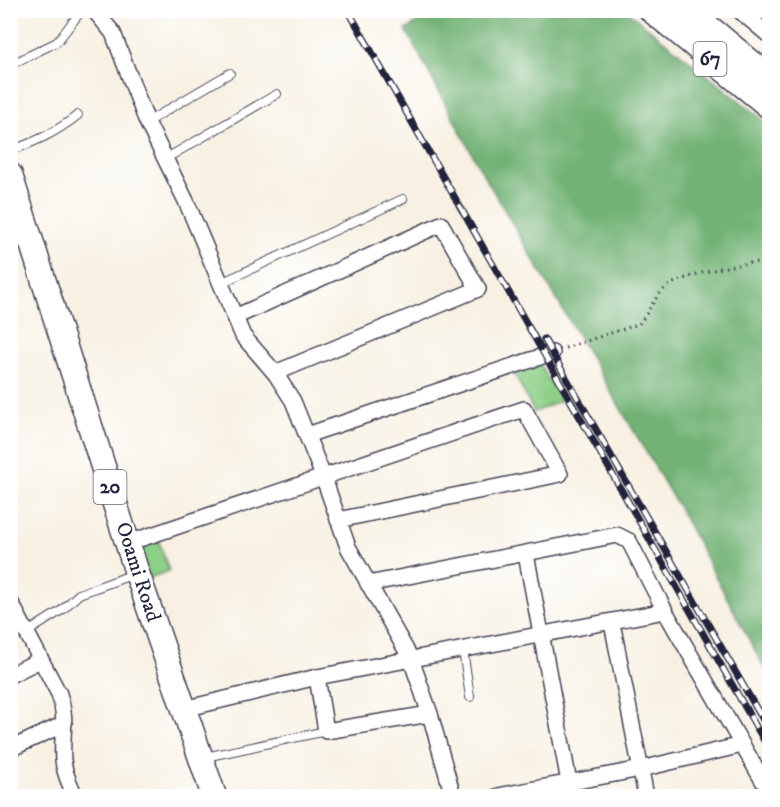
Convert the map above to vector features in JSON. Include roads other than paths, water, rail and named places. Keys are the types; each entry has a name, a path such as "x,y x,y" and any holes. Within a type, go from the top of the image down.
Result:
{"main road":[{"name":"67","path":"651,10 770,107"},
{"name":"67","path":"688,10 770,78"},
{"name":"Ooami Road","path":"10,175 137,573 214,796"}],"street":[{"path":"94,10 113,33 147,122 186,201 243,336 275,373 293,401 348,547 411,659 430,714 453,796"},
{"path":"739,10 770,36"},
{"path":"234,317 441,224 478,289 275,373"},
{"path":"307,435 552,353"},
{"path":"128,543 525,410 560,474 338,520"},
{"path":"368,584 617,535 629,541 665,611 770,793"},
{"path":"526,554 569,782"},
{"path":"10,601 59,694 65,710 64,773 75,796"},
{"path":"184,709 317,677 665,611"},
{"path":"612,622 646,796"},
{"path":"10,675 40,660"},
{"path":"317,677 326,731 430,714"},
{"path":"10,749 64,724"},
{"path":"498,796 741,745"}],"lane":[{"path":"10,65 57,42 82,10"},
{"path":"147,122 230,73"},
{"path":"165,159 278,94"},
{"path":"10,151 52,134 78,115"},
{"path":"221,283 403,199"},
{"path":"26,633 62,610 79,594 137,573"},
{"path":"463,650 470,697"},
{"path":"201,758 326,731"}],"railway":[{"path":"348,10 770,751"},
{"path":"544,339 770,732"}]}
